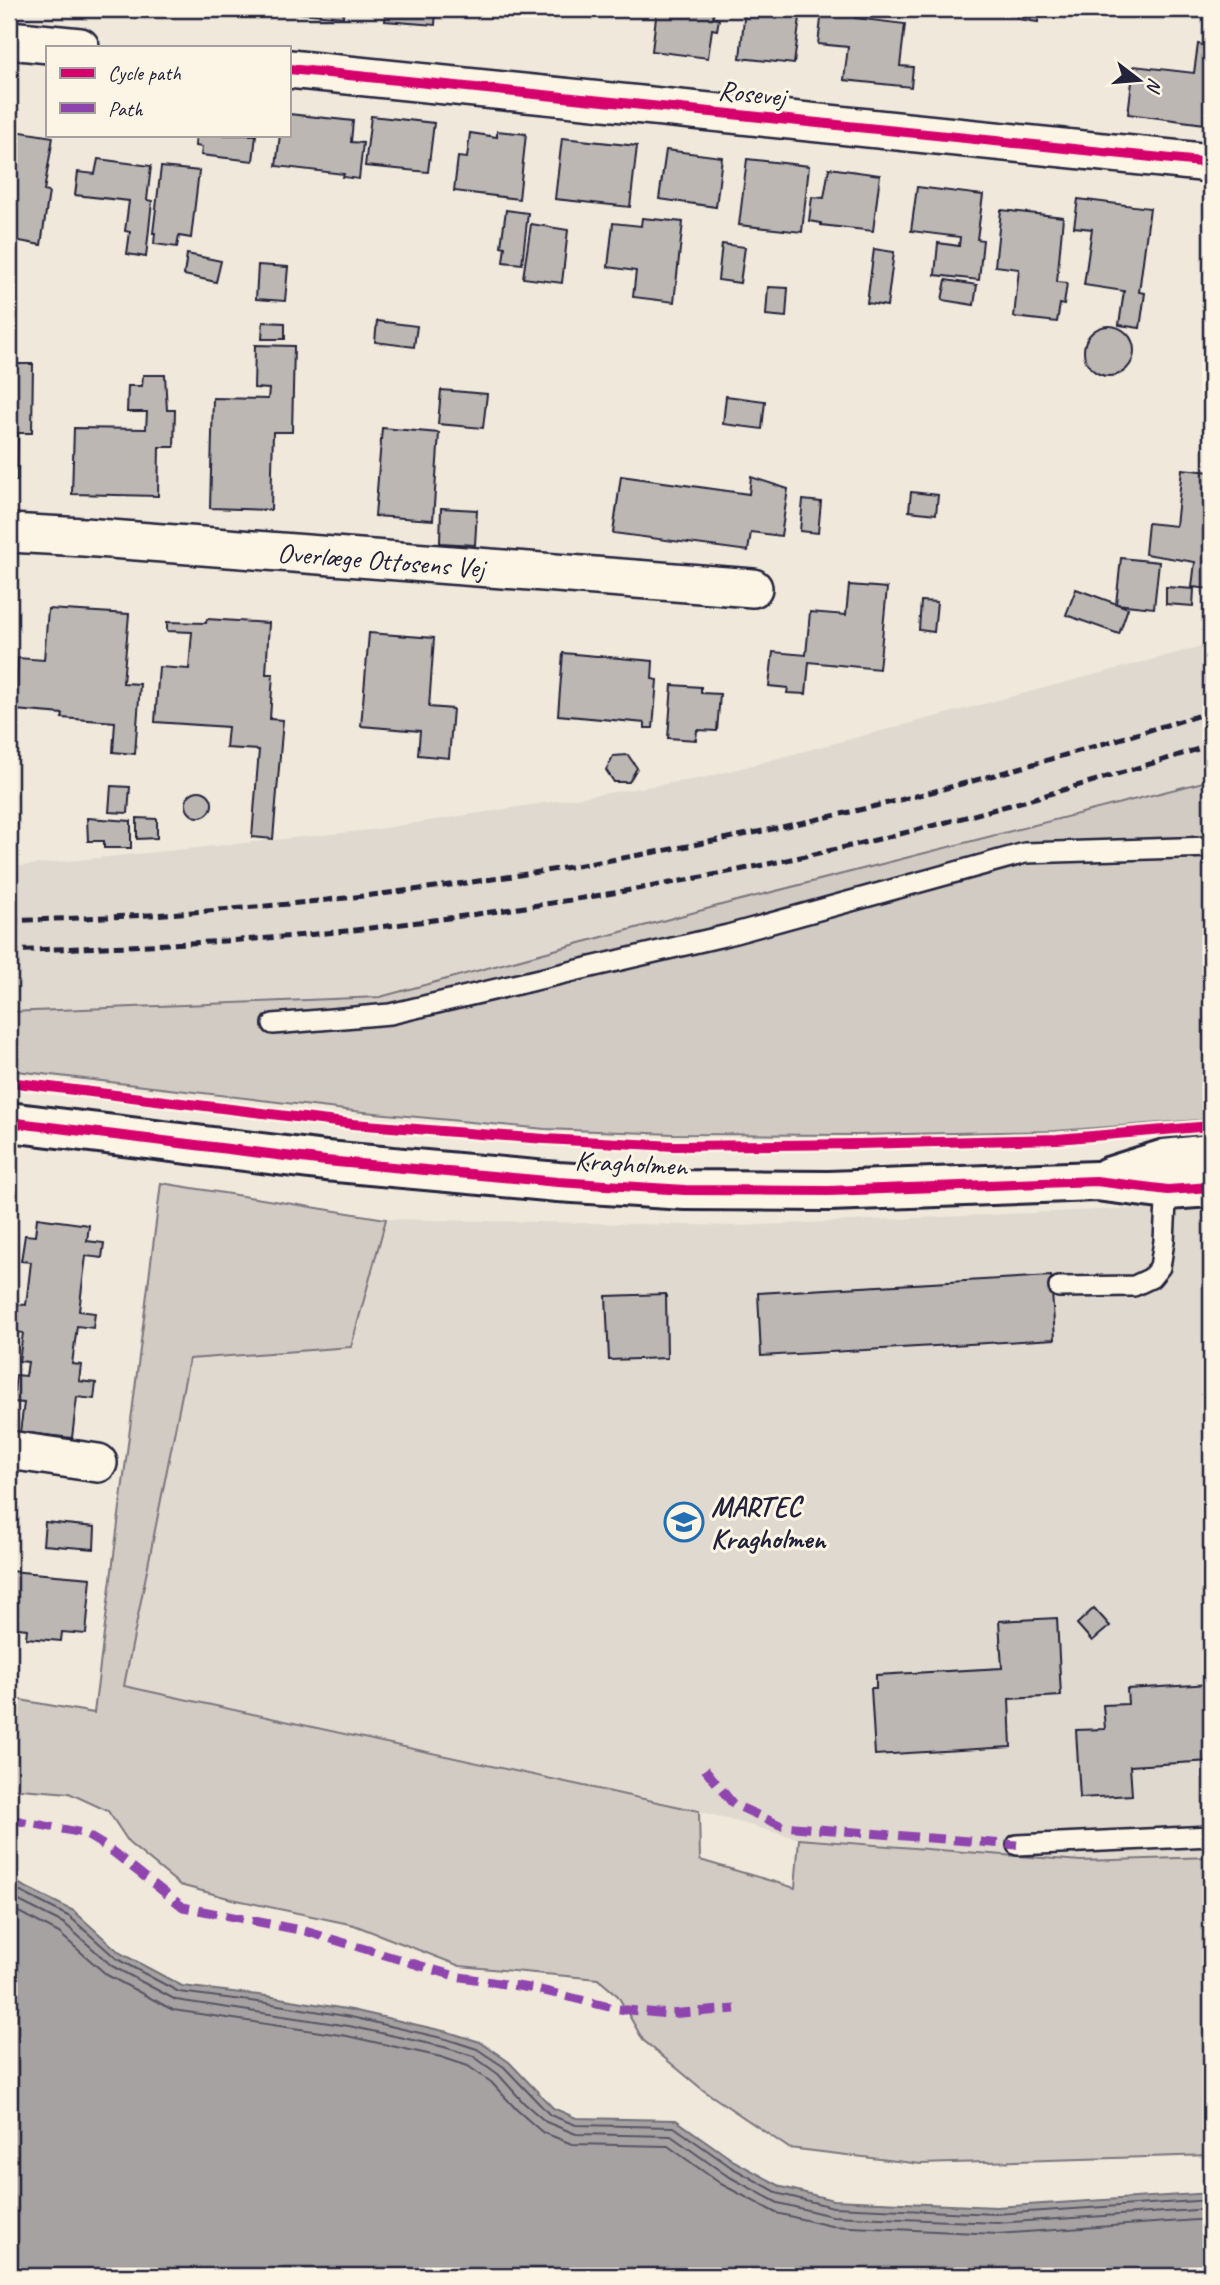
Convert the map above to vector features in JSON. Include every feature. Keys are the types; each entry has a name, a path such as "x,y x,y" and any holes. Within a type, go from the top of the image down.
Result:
{"street":[{"path":"9,40 70,46"},
{"name":"Rosevej","path":"290,69 1211,163"},
{"name":"Overlæge Ottosens Vej","path":"9,533 753,588"},
{"name":"Kragholmen","path":"9,1122 326,1161 558,1182 685,1190 829,1191 1097,1181 1166,1175 1211,1154"},
{"name":"Kragholmen","path":"1166,1175 1211,1188"},
{"path":"9,1450 98,1463"}],"lane":[{"path":"273,1024 390,1014 728,935 1025,853 1211,847"},
{"path":"1059,1287 1134,1286 1151,1278 1160,1267 1166,1175"},
{"path":"1017,1845 1211,1836"}],"shaded area":[{"path":"1211,644 1211,780 725,904 380,997 9,1012 9,867 371,830 703,778"},
{"path":"1211,780 1211,1119 1056,1131 857,1135 674,1134 545,1129 354,1111 9,1070 9,1012 380,997 725,904"},
{"path":"161,1183 386,1219 351,1347 189,1359 124,1686 699,1811 700,1860 795,1888 799,1839 1081,1861 1211,1857 1211,2155 921,2164 789,2148 703,2090 643,2040 618,1996 598,1979 460,1966 354,1925 180,1885 130,1844 108,1811 69,1793 9,1788 9,1698 94,1713"},
{"name":"MARTEC Kragholmen","path":"1211,1205 1211,1857 1081,1861 799,1839 699,1811 124,1686 189,1359 351,1347 386,1219 738,1226"}],"water":[{"path":"9,1879 74,1911 120,1953 182,1986 352,2010 480,2042 509,2062 553,2108 576,2118 676,2120 734,2161 782,2187 833,2200 996,2207 1211,2193 1211,2276 9,2276"}],"building":[{"path":"78,9 147,9 147,15"},
{"path":"201,9 248,9 247,12"},
{"path":"292,9 344,9 343,17 291,12"},
{"path":"386,9 436,9 435,25 385,21"},
{"path":"657,9 714,9 713,18 719,19 717,30 712,29 708,58 652,51"},
{"path":"745,9 801,9 794,64 740,58"},
{"path":"804,9 856,12 855,18 905,24 900,66 913,67 911,87 844,80 848,47 818,44 822,11"},
{"path":"1019,9 1040,9 1038,22 1017,19"},
{"path":"1198,44 1211,46 1211,122 1205,121 1205,124 1128,114 1134,66 1194,73"},
{"path":"290,114 353,121 351,142 363,143 359,179 343,177 344,174 276,166 280,136 290,136"},
{"path":"371,116 434,123 428,172 365,166"},
{"path":"9,130 53,137 44,191 49,192 41,245 9,239 9,205 14,170 9,169"},
{"path":"497,131 526,134 519,199 454,191 458,157 467,158 470,133 497,137"},
{"path":"196,136 256,136 253,161 201,155 202,147 195,146"},
{"path":"562,138 637,146 630,207 555,199"},
{"path":"666,150 722,157 716,207 659,199"},
{"path":"98,159 151,166 147,200 152,201 146,257 127,254 130,232 125,231 129,201 75,195 78,172 95,174"},
{"path":"747,159 809,166 802,232 739,225"},
{"path":"161,167 199,171 191,238 179,236 177,247 154,244"},
{"path":"829,168 880,175 873,231 809,221 812,197 824,198"},
{"path":"917,187 983,195 977,239 983,240 979,280 935,275 938,243 959,246 960,237 911,231"},
{"path":"1078,199 1150,208 1139,292 1145,293 1140,328 1119,325 1124,291 1084,285 1092,229 1074,227"},
{"path":"506,210 528,213 522,264 503,262 505,247 501,246"},
{"path":"1001,210 1063,217 1057,282 1067,283 1064,305 1060,304 1057,322 1014,317 1019,269 995,266"},
{"path":"642,218 683,222 674,302 633,297 636,271 608,267 613,223 641,226"},
{"path":"531,224 568,230 562,283 523,278"},
{"path":"722,244 745,247 740,283 718,280"},
{"path":"874,249 894,252 887,306 867,303"},
{"path":"187,254 221,261 216,282 184,275"},
{"path":"258,265 288,267 285,301 256,299"},
{"path":"946,280 977,285 974,305 942,300"},
{"path":"768,287 788,288 786,317 766,315"},
{"path":"377,321 417,326 414,347 375,342"},
{"path":"263,322 285,323 285,339 262,339"},
{"path":"1109,326 1127,333 1134,351 1127,369 1109,376 1091,369 1084,351 1091,333"},
{"path":"255,345 294,346 292,432 273,432 271,510 210,508 213,398 268,399 269,389 254,388"},
{"path":"9,364 33,364 32,433 18,433 17,481 9,481"},
{"path":"143,375 165,375 167,410 175,410 174,447 159,447 158,496 72,494 74,428 146,429 147,412 127,412 128,386 142,386"},
{"path":"441,390 487,394 483,428 438,424"},
{"path":"726,396 765,401 762,429 723,424"},
{"path":"382,428 439,433 433,520 375,516"},
{"path":"1182,469 1211,472 1211,589 1192,587 1195,562 1145,554 1148,523 1176,526"},
{"path":"621,476 749,494 751,477 788,489 781,536 751,532 748,551 613,533"},
{"path":"911,492 938,495 936,514 909,511"},
{"path":"803,500 821,502 818,533 800,531"},
{"path":"441,508 477,510 475,545 440,543"},
{"path":"1121,558 1159,562 1154,608 1116,604"},
{"path":"849,585 887,588 879,669 809,662 806,694 787,693 788,688 769,686 773,652 806,655 810,612 846,615"},
{"path":"1166,587 1194,589 1193,606 1166,604"},
{"path":"1076,589 1128,608 1119,634 1066,615"},
{"path":"921,601 937,602 934,632 919,630"},
{"path":"48,609 129,614 123,683 140,684 135,754 113,752 115,722 62,718 63,714 15,710 18,658 44,660"},
{"path":"207,619 269,623 266,674 273,674 270,719 283,720 273,839 252,837 259,750 226,748 228,727 155,722 159,667 189,669 192,632 167,631 167,622 206,623"},
{"path":"369,633 434,638 429,707 453,709 449,758 418,755 420,731 361,726"},
{"path":"563,653 653,661 652,679 657,680 653,728 645,728 645,723 558,715"},
{"path":"672,685 701,687 701,693 720,694 717,731 697,730 696,740 668,738"},
{"path":"628,755 637,768 629,782 614,782 606,770 613,756"},
{"path":"111,786 130,787 128,813 109,812"},
{"path":"199,791 208,795 212,804 208,813 199,817 190,813 186,804 190,795"},
{"path":"87,818 131,821 131,848 104,848 104,841 88,841"},
{"path":"137,818 157,819 157,838 137,839"},
{"path":"37,1218 89,1225 87,1241 104,1243 102,1258 86,1256 79,1311 95,1313 93,1328 77,1326 72,1364 81,1365 79,1381 96,1383 94,1399 77,1397 72,1438 20,1432 24,1403 13,1402 16,1375 26,1376 28,1362 19,1361 23,1333 12,1331 16,1304 26,1305 31,1262 21,1261 25,1235 35,1236"},
{"path":"1051,1276 1055,1339 761,1356 758,1293"},
{"path":"666,1294 667,1358 609,1360 606,1296"},
{"path":"45,1522 95,1527 94,1549 43,1545"},
{"path":"9,1571 91,1578 86,1634 62,1632 61,1641 26,1638 27,1629 9,1627"},
{"path":"1094,1608 1110,1626 1092,1641 1077,1624"},
{"path":"1057,1618 1061,1696 1009,1699 1011,1747 875,1755 871,1688 876,1688 876,1675 1002,1668 999,1621"},
{"path":"1211,1684 1211,1761 1130,1766 1132,1795 1080,1798 1076,1730 1105,1729 1103,1705 1128,1704 1127,1689"}],"railway":[{"path":"9,921 147,915 359,897 605,861 769,830 896,801 1211,712"},
{"path":"9,951 178,944 304,935 459,917 572,900 740,870 901,834 1057,792 1211,745"}],"marked path":[{"path":"705,1769 733,1804 782,1826 1017,1845"},
{"path":"9,1819 83,1833 108,1848 183,1907 305,1931 455,1976 536,1989 618,2009 668,2014 735,2009"}],"cycle path":[{"path":"290,69 1211,163"},
{"path":"9,1082 353,1124 674,1146 1057,1139 1211,1126"},
{"path":"9,1122 326,1161 558,1182 685,1190 829,1191 1096,1181 1168,1190 1211,1187"}],"place":[{"name":"MARTEC Kragholmen","path":"684,1522"}]}
